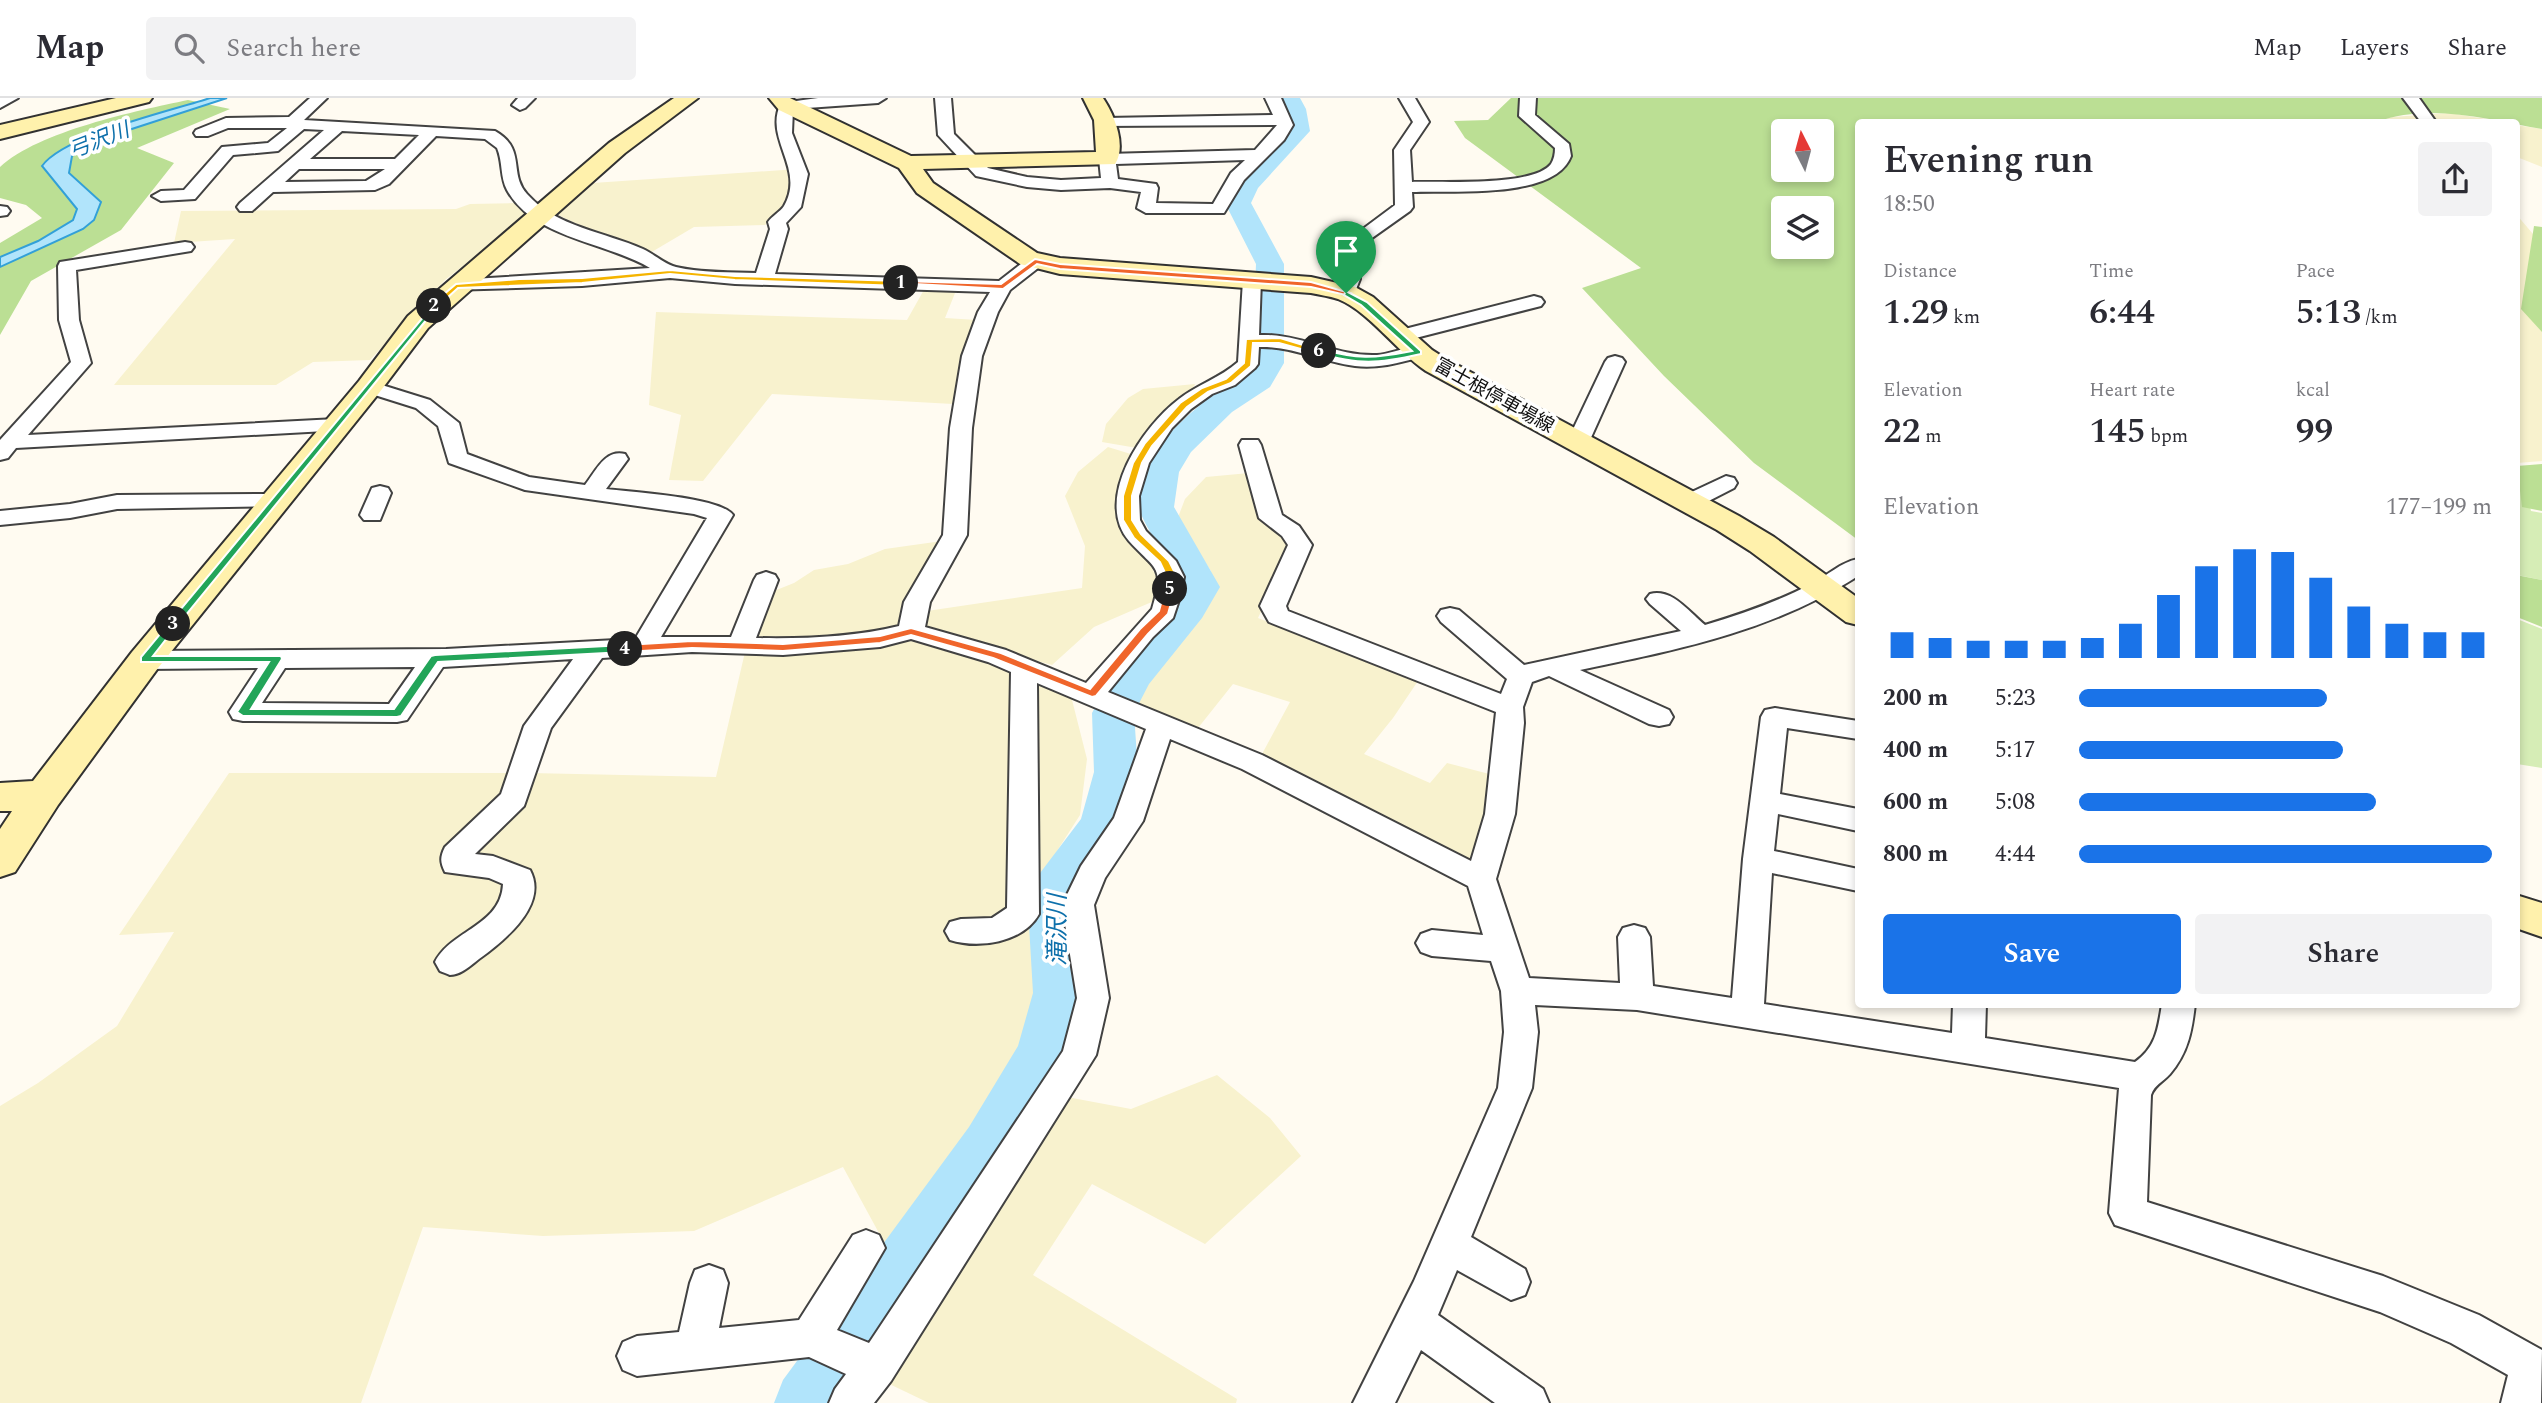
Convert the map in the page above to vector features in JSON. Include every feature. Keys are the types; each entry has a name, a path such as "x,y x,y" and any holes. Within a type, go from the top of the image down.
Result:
{"street":[{"path":"0,103 10,98"},
{"path":"0,132 142,98"},
{"path":"161,196 189,195 229,150 272,148 319,98"},
{"path":"0,861 44,795 145,660 369,387 418,322 617,148 688,98"},
{"path":"764,279 779,229 776,222 792,207 800,174 784,133 784,103 878,98"},
{"path":"943,98 946,135 982,172 1027,182 1061,185 1110,183 1150,188 1146,208 1214,210 1218,209 1237,177 1278,137 1285,125 1273,98"},
{"path":"1093,98 1106,123 1110,183"},
{"path":"1346,293 1351,279 1353,243 1404,207 1402,150 1421,122 1406,98"},
{"path":"1404,187 1521,183 1539,179 1554,171 1563,155 1563,147 1527,116 1528,98"},
{"path":"2411,98 2427,119"},
{"name":"富士根停車場線","path":"784,103 907,163 925,188 943,202 1035,261 1060,267 1311,285 1346,293 1364,303 1409,344 1762,544 1855,612"},
{"path":"1106,123 1283,119"},
{"path":"202,133 226,122 489,134 502,140 507,146 511,179 520,196 541,212 595,239 633,251 670,272"},
{"path":"246,206 336,128"},
{"path":"268,187 369,186 383,180 431,132"},
{"path":"907,163 1257,155"},
{"path":"294,164 400,164"},
{"path":"6,448 81,363 69,320 67,266 185,247"},
{"path":"911,631 918,602 955,535 961,428 972,356 988,312 1003,287 1035,261"},
{"path":"456,286 582,280 670,272 764,279 1003,287"},
{"path":"1096,695 1144,631 1164,612 1169,594 1172,577 1164,561 1137,536 1128,520 1128,496 1138,463 1164,424 1184,405 1205,390 1228,381 1248,364 1249,341 1267,281"},
{"path":"1249,341 1280,340 1353,360 1379,360 1409,344 1534,302"},
{"path":"1578,442 1615,362"},
{"path":"369,387 423,404 448,423 457,458 525,483 697,507 721,515 643,647"},
{"path":"6,448 336,425"},
{"path":"1251,445 1271,518 1291,531 1300,545 1273,606 1278,616 1509,707"},
{"path":"591,492 617,459"},
{"path":"1689,502 1726,483"},
{"path":"0,518 70,511 117,502 273,501"},
{"path":"1380,1399 1515,1088 1521,1032 1517,991 1481,879 1500,814 1510,723 1509,707 1521,677 1551,667 1702,636 1746,623 1825,589 1855,568"},
{"path":"740,646 766,580"},
{"path":"1659,599 1702,636"},
{"path":"1450,616 1521,677"},
{"path":"145,660 435,658 692,644 783,647 880,639 911,631 997,656 1252,762 1481,879"},
{"path":"451,962 505,922 520,892 519,878 493,867 456,864 456,855 514,799 538,726 593,651"},
{"path":"277,659 243,712 397,713 435,658"},
{"path":"961,931 998,930 1023,914 1024,667"},
{"path":"1551,667 1658,718"},
{"path":"1747,1015 1758,859 1775,717 1855,730"},
{"path":"849,1403 877,1367 1079,1055 1093,998 1078,905 1093,874 1128,821 1152,721"},
{"path":"0,797 44,795"},
{"path":"1765,801 1855,819"},
{"path":"1758,859 1855,879"},
{"path":"2520,912 2542,920"},
{"path":"1634,937 1637,997"},
{"path":"1432,943 1505,950"},
{"path":"1517,991 1637,997 2140,1077"},
{"path":"1968,1038 1970,1008"},
{"path":"2178,1008 2174,1042 2157,1065 2140,1077 2134,1095 2128,1213 2383,1296 2465,1329 2531,1380"},
{"path":"1449,1245 1511,1282"},
{"path":"810,1338 866,1248"},
{"path":"695,1350 709,1283"},
{"path":"1414,1321 1529,1403"},
{"path":"637,1356 810,1338 877,1367"}],"shaded area":[{"path":"2450,113 2486,119 2386,119"},
{"path":"2520,126 2542,129 2542,167 2520,158"},
{"path":"798,169 789,205 765,225 694,227 650,253 604,237 552,212 593,183"},
{"path":"516,203 531,213 445,280 370,360 313,362 276,385 114,385 235,239 174,243 181,211 456,209 470,204"},
{"path":"2520,219 2533,234 2542,331 2542,461 2520,463"},
{"path":"925,288 957,288 945,318 977,320 966,348 953,404 772,394 703,481 669,480 681,415 649,405 656,312 907,320"},
{"path":"1195,384 1192,391 1137,448 1102,442 1106,424 1128,398 1143,389"},
{"path":"1108,447 1134,455 1117,489 1121,529 1148,561 1161,585 1154,601 1094,627 1052,665 923,631 927,611 1082,588 1085,546 1065,496 1078,472"},
{"path":"1249,473 1292,546 1258,618 1418,681 1364,754 1430,783 1447,763 1497,776 1476,864 1262,754 1290,702 1233,684 1198,728 1129,704 1208,590 1211,571 1177,520 1185,499 1206,477"},
{"path":"942,541 912,590 897,626 868,633 750,643 774,591 794,583 814,570 848,564 885,549"},
{"path":"914,641 1021,669 1070,692 1087,759 1080,815 1034,887 1042,961 1036,1023 1015,1061 906,1229 886,1246 843,1167 694,1231 543,1236 423,1227 361,1403 0,1403 0,1106 38,1083 117,1026 174,932 119,935 229,773 530,773 716,777 745,652"},
{"path":"1217,1075 1270,1118 1301,1156 1205,1244 1092,1184 1033,1275 1237,1399 1236,1403 929,1403 881,1380 1067,1097 1131,1109"}],"green space":[{"path":"1511,98 2542,98 2542,129 2520,125 2520,119 2487,119 2439,113 2418,113 2387,119 1855,119 1855,538 1754,463 1664,376 1582,288 1641,268 1465,138 1454,121 1488,120"},
{"path":"188,100 230,109 137,148 174,163 121,230 31,281 0,335 0,243 42,218 26,205 0,198 0,167 17,154 63,133"},
{"path":"2534,226 2542,227 2542,332 2521,309"},
{"path":"2542,464 2542,511 2522,507 2520,466"},
{"path":"2520,466 2531,511 2542,513 2542,580 2520,576"},
{"path":"2520,576 2542,580 2542,627 2520,618"},
{"path":"2520,620 2542,629 2542,768 2520,764"}],"water":[{"path":"210,98 227,98 98,140 72,156 69,173 101,202 94,220 83,229 0,267 0,257 38,241 73,220 77,209 42,166 54,155 95,134"}],"waterway":[{"name":"滝沢川","path":"806,1403 989,1145 1043,1051 1059,993 1054,925 1058,881 1102,824 1116,772 1113,713 1131,678 1188,609 1201,587 1156,507 1161,472 1177,446 1220,405 1259,380 1268,363 1270,264 1238,203 1246,185 1298,131 1294,109 1288,98"}],"route":[{"path":"1035,261 1060,267 1311,285 1346,293 1364,303 1418,352 1379,360 1353,360 1280,340 1249,341 1248,364 1228,381 1205,390 1184,405 1164,424 1148,444 1138,463 1128,496 1128,520 1137,536 1164,561 1172,577 1169,594 1164,612 1144,631 1092,694 997,656 911,631 880,639 783,647 692,644 435,658 397,713 243,712 277,659 145,660 203,586 369,387 418,322 456,286 644,276 670,272 735,278 1003,287 1035,261"}],"water label":[{"name":"弓沢川","path":"99,141"}]}
